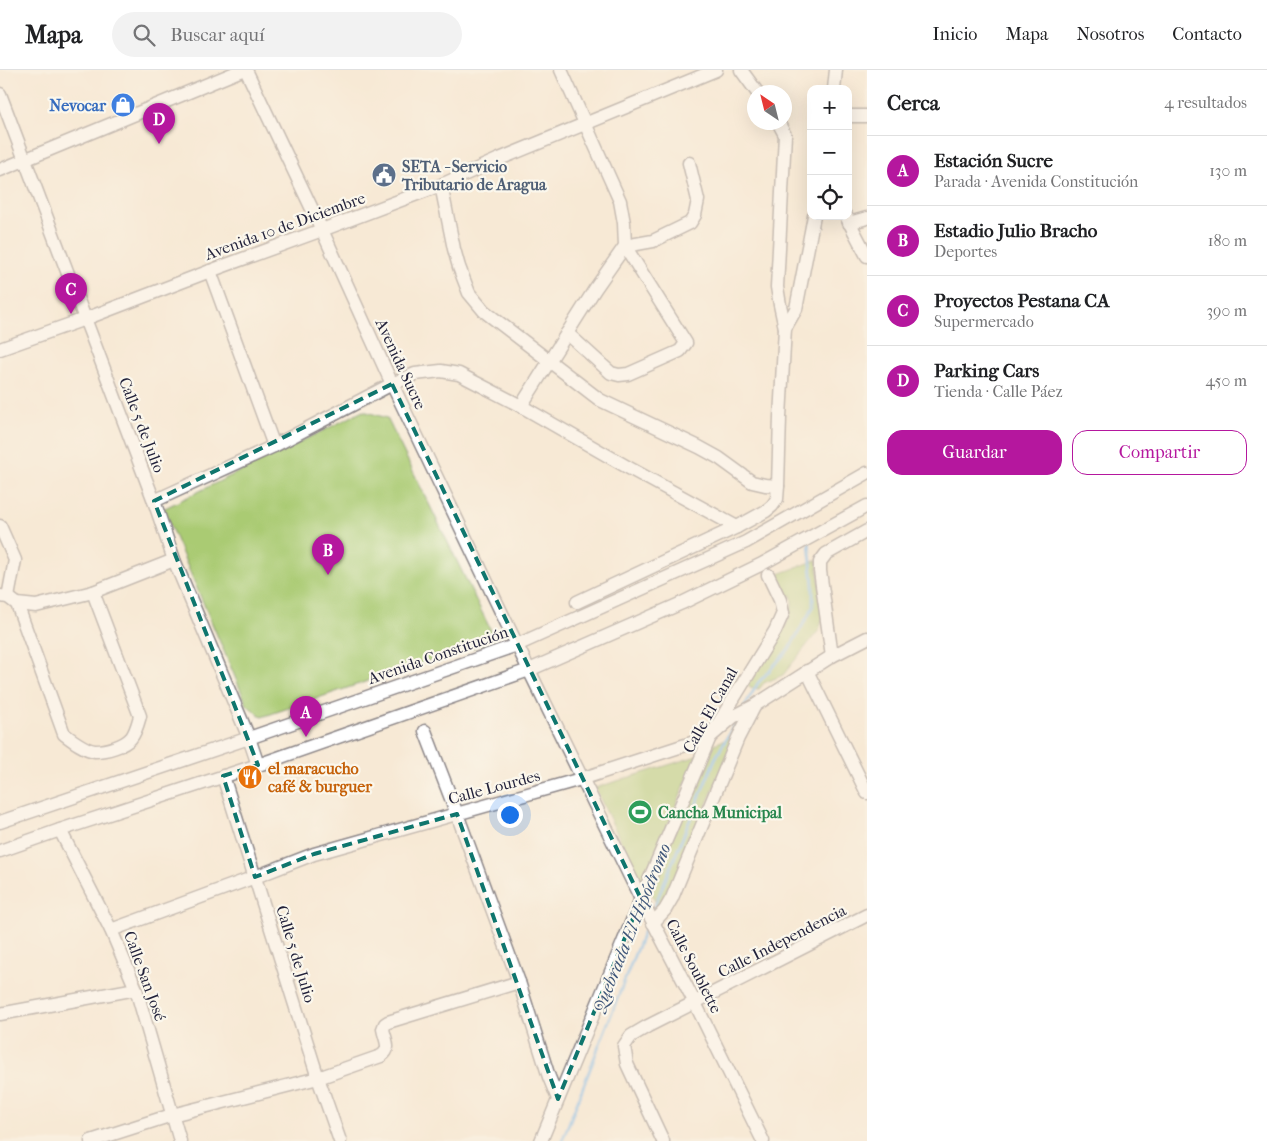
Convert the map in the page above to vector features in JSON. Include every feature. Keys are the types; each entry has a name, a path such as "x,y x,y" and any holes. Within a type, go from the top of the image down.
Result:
{"street":[{"path":"0,170 244,70"},
{"name":"Avenida Sucre","path":"244,70 322,230 392,384 529,670"},
{"path":"562,70 620,201 624,223 625,246 686,343 680,351 628,374 618,376 611,373 567,333"},
{"name":"Avenida 10 de Diciembre","path":"0,349 85,320 210,270 441,185 716,70"},
{"path":"741,70 752,85"},
{"path":"834,85 836,70"},
{"name":"Calle 5 de Julio","path":"0,94 154,502 174,560 249,738 258,765"},
{"path":"852,116 867,116"},
{"path":"577,602 737,527 766,511 777,499 785,328 777,287 785,135 782,130"},
{"path":"522,406 567,333 625,246 653,241 690,223 695,215 698,200 689,163"},
{"path":"441,185 454,249 469,293 484,311 600,400 700,447 752,482 778,486"},
{"path":"852,220 867,218"},
{"path":"785,328 796,309 813,220"},
{"path":"847,220 867,256"},
{"path":"210,270 274,446"},
{"path":"154,502 274,446 392,384 415,374 441,371 459,374 522,406 737,527"},
{"name":"Avenida Constitución","path":"0,822 517,645 746,542 867,473"},
{"path":"0,851 258,765 529,670 682,603 760,565 867,506"},
{"path":"0,526 15,560 8,599 64,734 76,743 94,751 115,748 131,738 138,725 140,716 93,592"},
{"path":"832,656 820,562 826,554 867,531"},
{"path":"8,599 36,606 93,592 174,560"},
{"name":"Calle El Canal","path":"541,1141 644,903 710,737 775,631 782,613 780,600 768,575"},
{"name":"Calle Lourdes","path":"111,930 314,854 581,779 710,737 733,717 753,707 832,656 867,638"},
{"name":"Calle Soublette","path":"529,670 581,779 763,1141"},
{"path":"807,671 867,793"},
{"path":"653,923 666,910 672,898 738,738 753,707"},
{"path":"425,731 519,982 549,1077 558,1099"},
{"name":"Calle 5 de Julio","path":"223,776 318,1078 340,1141"},
{"name":"Calle San José","path":"60,830 111,930 136,989 180,1141"},
{"name":"Calle Independencia","path":"663,1141 627,1064 624,1046 631,1036 867,915"},
{"path":"91,1141 172,1115 318,1078 384,1054 388,1047 383,1029 388,1022 519,982"},
{"path":"0,1014 136,989"}],"highlighted area":[{"path":"392,384 641,899 558,1099 457,814 314,854 255,877 223,776 258,765 154,501"}],"green space":[{"path":"363,411 387,418 496,641 415,665 262,717 247,705 163,509"},
{"path":"817,560 823,617 819,630 783,675 764,683 759,689 750,688 748,684 784,629 792,605 791,595 784,598 776,575"},
{"path":"736,736 661,911 650,891 711,745"},
{"path":"697,756 642,885 595,788"}],"waterway":[{"name":"Quebrada El Hipódromo","path":"744,707 758,683 789,649 813,607 809,542"},
{"name":"Quebrada El Hipódromo","path":"652,912 715,759 736,721"},
{"name":"Quebrada El Hipódromo","path":"562,1141 648,920"}],"place":[{"name":"Nevocar","path":"123,105"},
{"name":"Parking Cars","path":"159,144"},
{"name":"SETA - Servicio Tributario de Aragua","path":"384,175"},
{"name":"Proyectos Pestana CA","path":"71,314"},
{"name":"Estadio Julio Bracho","path":"328,575"},
{"name":"Estación Sucre","path":"306,737"},
{"name":"el maracucho café & burguer","path":"250,777"},
{"name":"Cancha Municipal","path":"640,812"}]}
